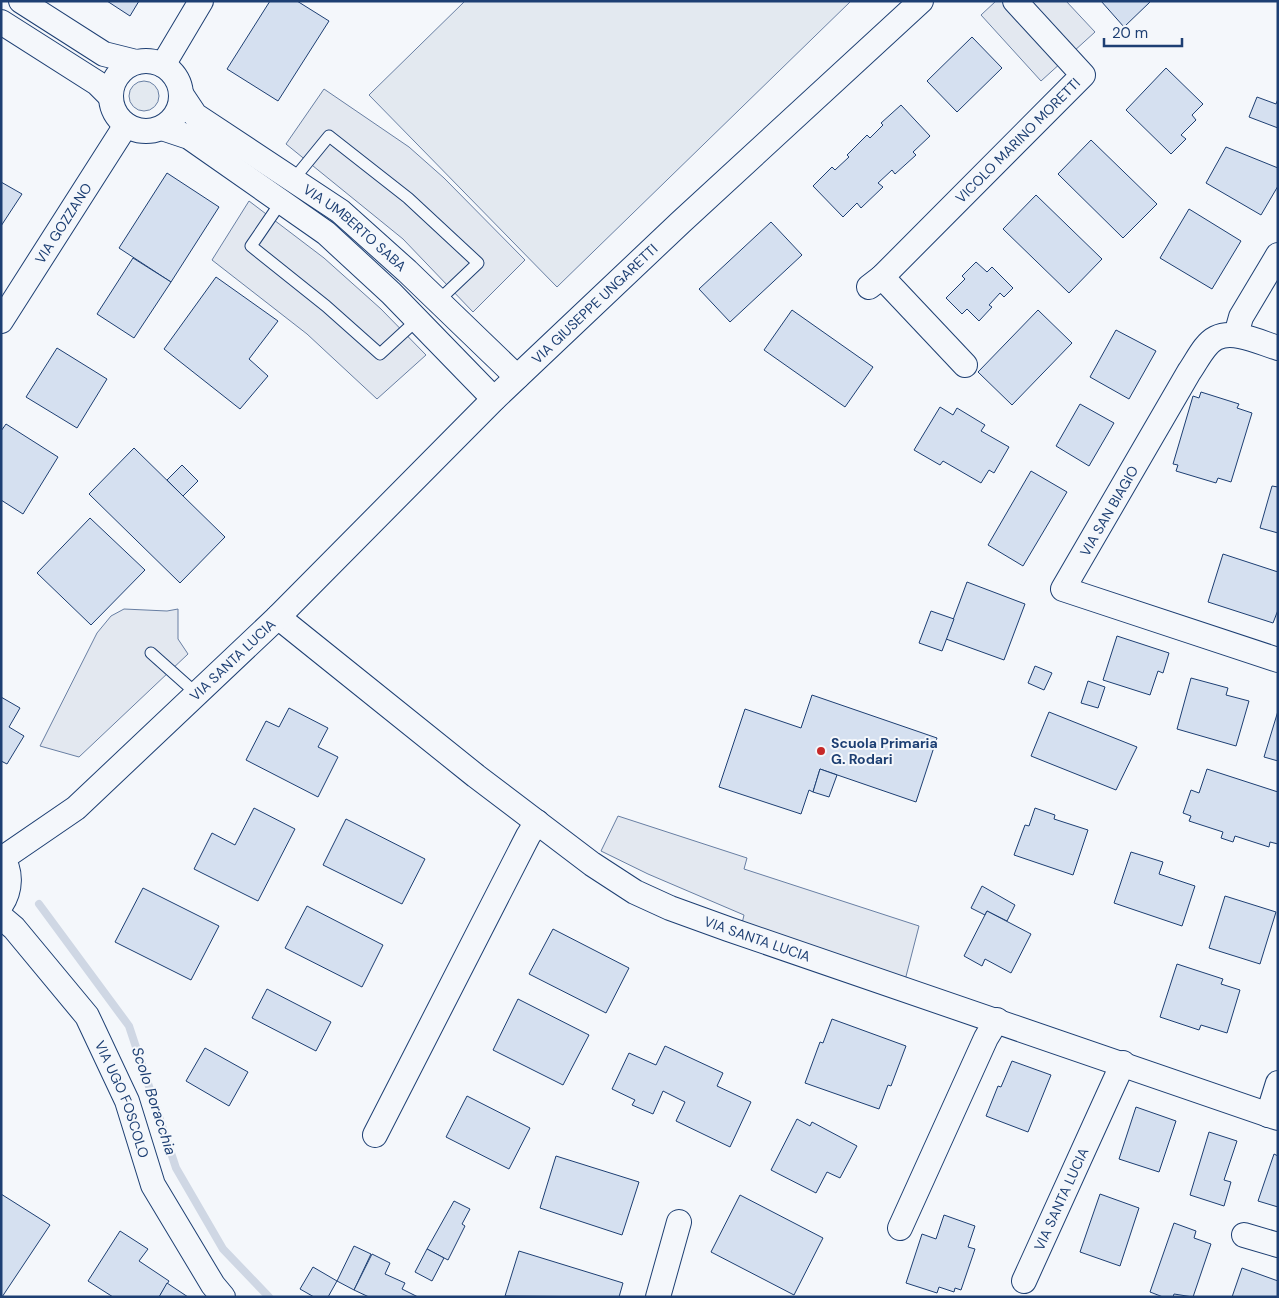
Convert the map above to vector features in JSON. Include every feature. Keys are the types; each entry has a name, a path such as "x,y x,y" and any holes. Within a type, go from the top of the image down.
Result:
{"street":[{"path":"21,1 104,54 136,62"},
{"path":"163,65 202,1"},
{"name":"VIA GIUSEPPE UNGARETTI","path":"278,617 517,377 681,222 922,1"},
{"name":"VICOLO MARINO MORETTI","path":"965,365 876,282 1082,75 1015,1"},
{"path":"1,22 97,84 110,96"},
{"path":"145,60 163,65 175,77 181,94 177,113 162,128 144,131 126,125 117,117 112,107 110,96 115,78 120,71 136,62 145,60"},
{"name":"VIA UMBERTO SABA","path":"181,94 195,115 340,211 517,377"},
{"name":"VIA GOZZANO","path":"1,321 126,125"},
{"name":"VIA UMBERTO SABA","path":"162,128 189,137 326,233 417,320 494,399"},
{"path":"1278,255 1241,317 1236,335 1278,348"},
{"name":"VIA SAN BIAGIO","path":"1236,335 1217,337 1206,347 1063,589 1278,660"},
{"name":"VIA SANTA LUCIA","path":"2,857 76,808 278,617 537,822 635,892 670,908 1273,1116"},
{"path":"375,1135 528,836 537,822"},
{"path":"1,905 8,892 9,881 8,869 2,857"},
{"name":"VIA UGO FOSCOLO","path":"1,918 14,928 87,1016 127,1101 153,1185 212,1285 223,1297"},
{"path":"900,1228 986,1038 997,1020"},
{"name":"VIA SANTA LUCIA","path":"1024,1281 1123,1063"},
{"path":"1273,1116 1278,1083"},
{"path":"658,1297 679,1222"},
{"path":"1244,1235 1278,1245"}],"lane":[{"path":"293,180 329,136 408,198 478,263 438,301"},
{"path":"281,202 251,246 326,306 380,354 417,320"},
{"path":"151,653 197,694"}],"shaded area":[{"path":"465,1 851,1 557,287 369,95"},
{"path":"996,1 1066,1 1095,32 1041,81 981,15"},
{"path":"144,81 155,85 159,96 155,107 144,111 133,107 129,96 133,85"},
{"path":"324,89 409,147 444,178 525,260 473,312 403,239 286,144"},
{"path":"249,201 324,258 381,309 426,355 377,399 307,334 212,260"},
{"path":"124,609 167,611 178,609 178,639 188,654 79,757 40,746 97,633 111,616"},
{"path":"618,816 747,858 744,869 919,926 903,988 740,932 744,915 648,874 601,851"}],"building":[{"path":"107,1 139,1 130,16"},
{"path":"270,1 297,1 329,21 278,101 227,69"},
{"path":"1101,1 1151,1 1124,27"},
{"path":"972,37 1002,68 957,112 927,81"},
{"path":"1166,68 1203,104 1192,115 1196,120 1181,135 1186,139 1171,154 1126,110"},
{"path":"1257,97 1276,104 1278,99 1278,128 1249,117"},
{"path":"901,105 930,136 913,152 916,155 895,174 892,170 878,183 883,187 861,208 857,203 843,217 813,186 832,167 835,170 849,157 847,155 867,135 870,138 883,125 881,123"},
{"path":"1091,140 1157,204 1123,238 1058,174"},
{"path":"1226,147 1278,168 1278,186 1261,215 1206,183"},
{"path":"167,173 219,207 171,282 119,248"},
{"path":"1,182 22,194 1,226"},
{"path":"1036,195 1102,259 1069,293 1003,229"},
{"path":"1189,209 1241,241 1212,289 1160,258"},
{"path":"771,222 802,255 730,322 699,289"},
{"path":"133,258 171,282 134,338 97,314"},
{"path":"976,262 987,272 992,267 1013,288 1004,297 1000,293 989,305 992,307 979,321 967,309 962,314 946,298 965,279 962,276"},
{"path":"216,277 278,321 249,359 268,376 240,409 164,349"},
{"path":"792,310 873,367 845,407 764,350"},
{"path":"1038,310 1072,343 1012,405 978,372"},
{"path":"1116,330 1156,351 1129,399 1090,377"},
{"path":"57,348 107,379 77,428 26,397"},
{"path":"1201,392 1239,404 1237,408 1252,413 1231,482 1218,478 1216,483 1176,471 1178,465 1173,464 1193,396 1199,398"},
{"path":"1080,404 1114,423 1089,466 1056,446"},
{"path":"940,407 953,415 957,408 985,425 981,431 1009,447 994,473 989,470 981,483 943,461 940,465 914,450"},
{"path":"6,424 58,457 23,514 1,500 1,431"},
{"path":"134,448 225,537 180,583 89,494"},
{"path":"182,465 198,481 183,496 167,480"},
{"path":"1031,471 1067,492 1023,566 988,545"},
{"path":"1272,486 1278,487 1278,533 1260,528"},
{"path":"90,518 145,570 91,625 37,573"},
{"path":"1223,554 1278,572 1278,610 1273,623 1208,602"},
{"path":"967,582 1025,604 1004,660 946,639"},
{"path":"931,611 954,619 942,651 919,643"},
{"path":"1117,636 1169,653 1163,673 1158,671 1150,695 1103,680"},
{"path":"1035,666 1052,673 1044,690 1028,683"},
{"path":"1191,678 1228,688 1226,695 1249,701 1236,746 1177,729"},
{"path":"1088,681 1105,687 1098,708 1081,703"},
{"path":"812,695 937,738 916,802 820,769 813,792 809,790 801,814 719,787 745,709 801,728"},
{"path":"1,697 20,708 9,727 24,736 7,764 1,761"},
{"path":"289,708 328,728 318,747 338,757 318,797 246,760 266,721 279,727"},
{"path":"1278,711 1278,761 1264,757"},
{"path":"1049,712 1137,747 1116,790 1031,756"},
{"path":"820,769 837,775 829,797 813,792"},
{"path":"1207,769 1278,792 1278,844 1270,842 1269,847 1235,836 1233,842 1221,838 1223,832 1189,821 1191,816 1183,813 1191,790 1199,793"},
{"path":"254,808 295,829 258,901 194,869 212,833 235,845"},
{"path":"1035,808 1055,815 1054,819 1088,830 1073,875 1014,855 1025,825 1029,826"},
{"path":"346,819 425,859 402,904 323,865"},
{"path":"1131,852 1163,862 1159,874 1195,886 1182,926 1114,903"},
{"path":"982,886 1015,905 1007,921 987,911 985,915 971,908"},
{"path":"143,888 219,926 191,980 115,942"},
{"path":"1225,896 1276,912 1260,964 1209,948"},
{"path":"307,906 383,945 362,987 285,948"},
{"path":"987,911 1031,934 1011,973 985,959 982,966 964,956"},
{"path":"553,929 629,968 606,1013 529,974"},
{"path":"1177,964 1223,979 1221,984 1240,990 1227,1033 1201,1025 1199,1030 1160,1017"},
{"path":"267,989 331,1022 316,1051 252,1018"},
{"path":"518,999 589,1035 563,1085 493,1050"},
{"path":"832,1019 906,1046 891,1086 888,1085 879,1109 805,1083 820,1042 823,1043"},
{"path":"665,1046 723,1073 717,1086 751,1102 730,1147 676,1121 685,1102 663,1091 653,1114 632,1105 635,1100 612,1089 629,1053 656,1065"},
{"path":"205,1048 248,1072 229,1106 186,1081"},
{"path":"1012,1061 1051,1075 1028,1132 986,1116 998,1086 1001,1087"},
{"path":"467,1096 530,1128 509,1169 446,1137"},
{"path":"1136,1107 1176,1121 1159,1172 1119,1159"},
{"path":"797,1119 810,1126 812,1122 857,1146 840,1178 827,1172 816,1193 771,1170"},
{"path":"1209,1132 1237,1141 1224,1180 1231,1182 1224,1206 1190,1195"},
{"path":"1274,1154 1278,1156 1278,1207 1258,1201"},
{"path":"556,1156 639,1182 622,1235 540,1208"},
{"path":"1,1194 50,1225 2,1297 1,1297"},
{"path":"1100,1194 1139,1208 1120,1266 1080,1252"},
{"path":"740,1195 823,1238 794,1295 711,1252"},
{"path":"454,1201 470,1209 462,1224 465,1226 448,1260 427,1249"},
{"path":"944,1215 975,1226 968,1247 975,1249 961,1290 955,1288 954,1292 939,1287 937,1293 906,1283 922,1234 936,1239"},
{"path":"1174,1223 1196,1231 1194,1238 1211,1244 1193,1297 1174,1294 1173,1297 1163,1297 1150,1292"},
{"path":"120,1231 148,1249 139,1261 169,1281 159,1297 113,1297 88,1281"},
{"path":"354,1246 371,1254 354,1290 337,1281"},
{"path":"427,1249 444,1258 432,1281 415,1272"},
{"path":"519,1251 623,1283 619,1297 505,1296"},
{"path":"372,1254 390,1263 385,1274 405,1283 402,1289 418,1297 369,1297 354,1290"},
{"path":"313,1267 337,1281 328,1297 314,1297 300,1289"},
{"path":"1242,1268 1278,1281 1278,1297 1232,1297"},
{"path":"167,1283 188,1297 159,1297"}],"waterway":[{"name":"Scolo Boracchia","path":"39,904 129,1026 176,1168 223,1249 269,1297"}],"place":[{"name":"Scuola Primaria G. Rodari","path":"821,751"}]}
